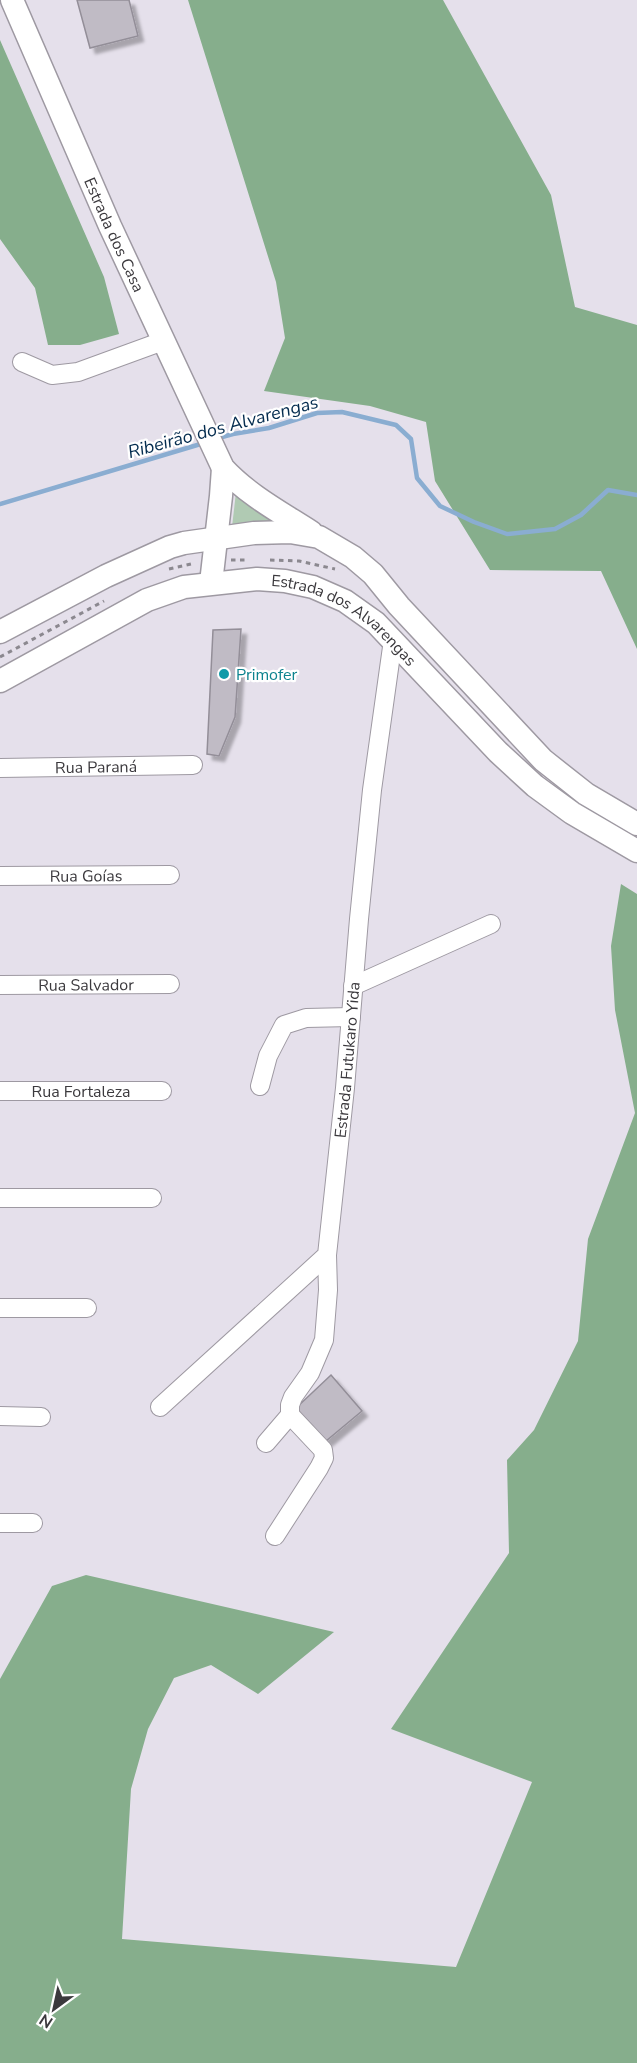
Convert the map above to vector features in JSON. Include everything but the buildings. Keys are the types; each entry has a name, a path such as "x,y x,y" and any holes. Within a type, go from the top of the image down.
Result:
{"main road":[{"name":"Estrada dos Casa","path":"12,0 110,226 220,460"},
{"path":"210,583 221,496 220,460"},
{"path":"220,460 234,480 257,498 319,537"},
{"path":"184,543 204,524 221,496"},
{"name":"Estrada dos Alvarengas","path":"0,632 59,599 144,558 184,543 217,536 281,532 319,537 353,557 373,574 399,606 543,760 586,794 637,824"},
{"name":"Estrada dos Alvarengas","path":"0,681 147,600 184,587 257,579 285,581 313,587 334,595 376,623 498,752 529,781 572,813 637,851"},
{"path":"0,617 59,599"}],"street":[{"path":"22,362 52,375 78,372 163,341"},
{"name":"Estrada Futukaro Yida","path":"291,1415 290,1405 293,1397 310,1373 324,1340 328,1290 327,1255 345,1088 372,790 393,640"},
{"name":"Rua Paraná","path":"0,768 193,765"},
{"name":"Rua Goías","path":"0,876 170,875"},
{"path":"353,986 491,924"},
{"name":"Rua Salvador","path":"0,985 170,984"},
{"path":"260,1086 268,1056 284,1025 306,1018 351,1017"},
{"name":"Rua Fortaleza","path":"0,1091 162,1091"},
{"path":"0,1198 152,1198"},
{"path":"160,1407 327,1255"},
{"path":"0,1308 87,1308"},
{"path":"266,1443 291,1415 322,1450 324,1458 275,1536"},
{"path":"0,1416 41,1417"},
{"path":"0,1523 33,1523"}],"path":[{"path":"168,569 214,561 255,560"},
{"path":"266,560 299,561 340,571"},
{"path":"0,657 109,598"}],"green space":[{"path":"188,0 443,0 551,195 575,307 637,325 637,649 601,571 490,570 435,481 426,422 370,406 264,391 285,338 276,282"},
{"path":"0,40 104,277 119,334 80,345 48,345 35,288 0,239"},
{"path":"236,492 277,524 232,527"},
{"path":"621,884 637,894 637,2063 0,2063 0,1679 52,1586 86,1575 334,1632 258,1694 211,1665 174,1678 148,1729 131,1789 122,1939 456,1967 532,1782 391,1729 509,1553 507,1460 534,1430 578,1341 588,1239 635,1113 615,1010 611,946"}],"waterway":[{"name":"Ribeirão dos Alvarengas","path":"215,439 269,428 317,413 342,412 396,425 411,439 417,478 440,506 507,534 555,529 581,515 608,490 637,495"},
{"name":"Ribeirão dos Alvarengas","path":"0,504 204,443"}],"place":[{"name":"Primofer","path":"224,674"}]}
